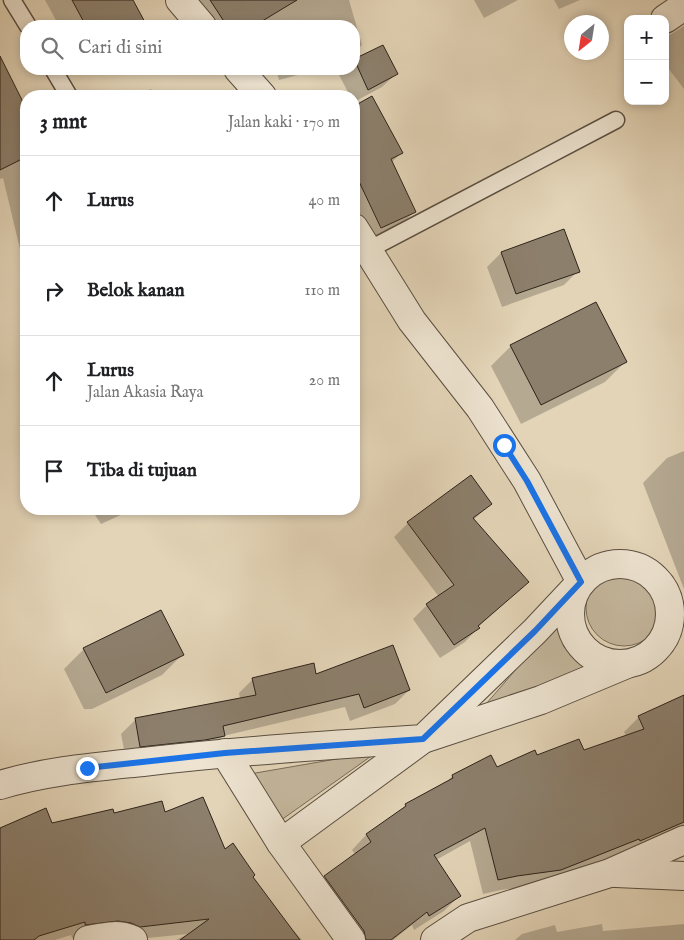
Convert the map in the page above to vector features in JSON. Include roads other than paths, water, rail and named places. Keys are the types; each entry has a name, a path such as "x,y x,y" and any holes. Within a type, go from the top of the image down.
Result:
{"street":[{"path":"180,0 197,20"},
{"path":"669,16 684,6"},
{"path":"243,75 257,90"},
{"path":"360,248 412,321 480,408 527,481 581,582"},
{"path":"0,785 22,778 168,759 225,753 423,739 541,700 645,658 676,636 667,595 661,585 644,570 633,566 610,565 594,571 423,739 282,843"},
{"path":"581,582 574,592 569,613 572,630 578,643 588,653 600,660 613,664 627,664"},
{"path":"225,753 282,843 351,940"},
{"path":"435,940 468,918 610,873 684,840"},
{"path":"610,873 684,876"},
{"path":"88,940 112,936 134,940"}],"lane":[{"path":"12,0 24,20"},
{"path":"57,75 65,90"},
{"path":"360,244 616,120"}]}
